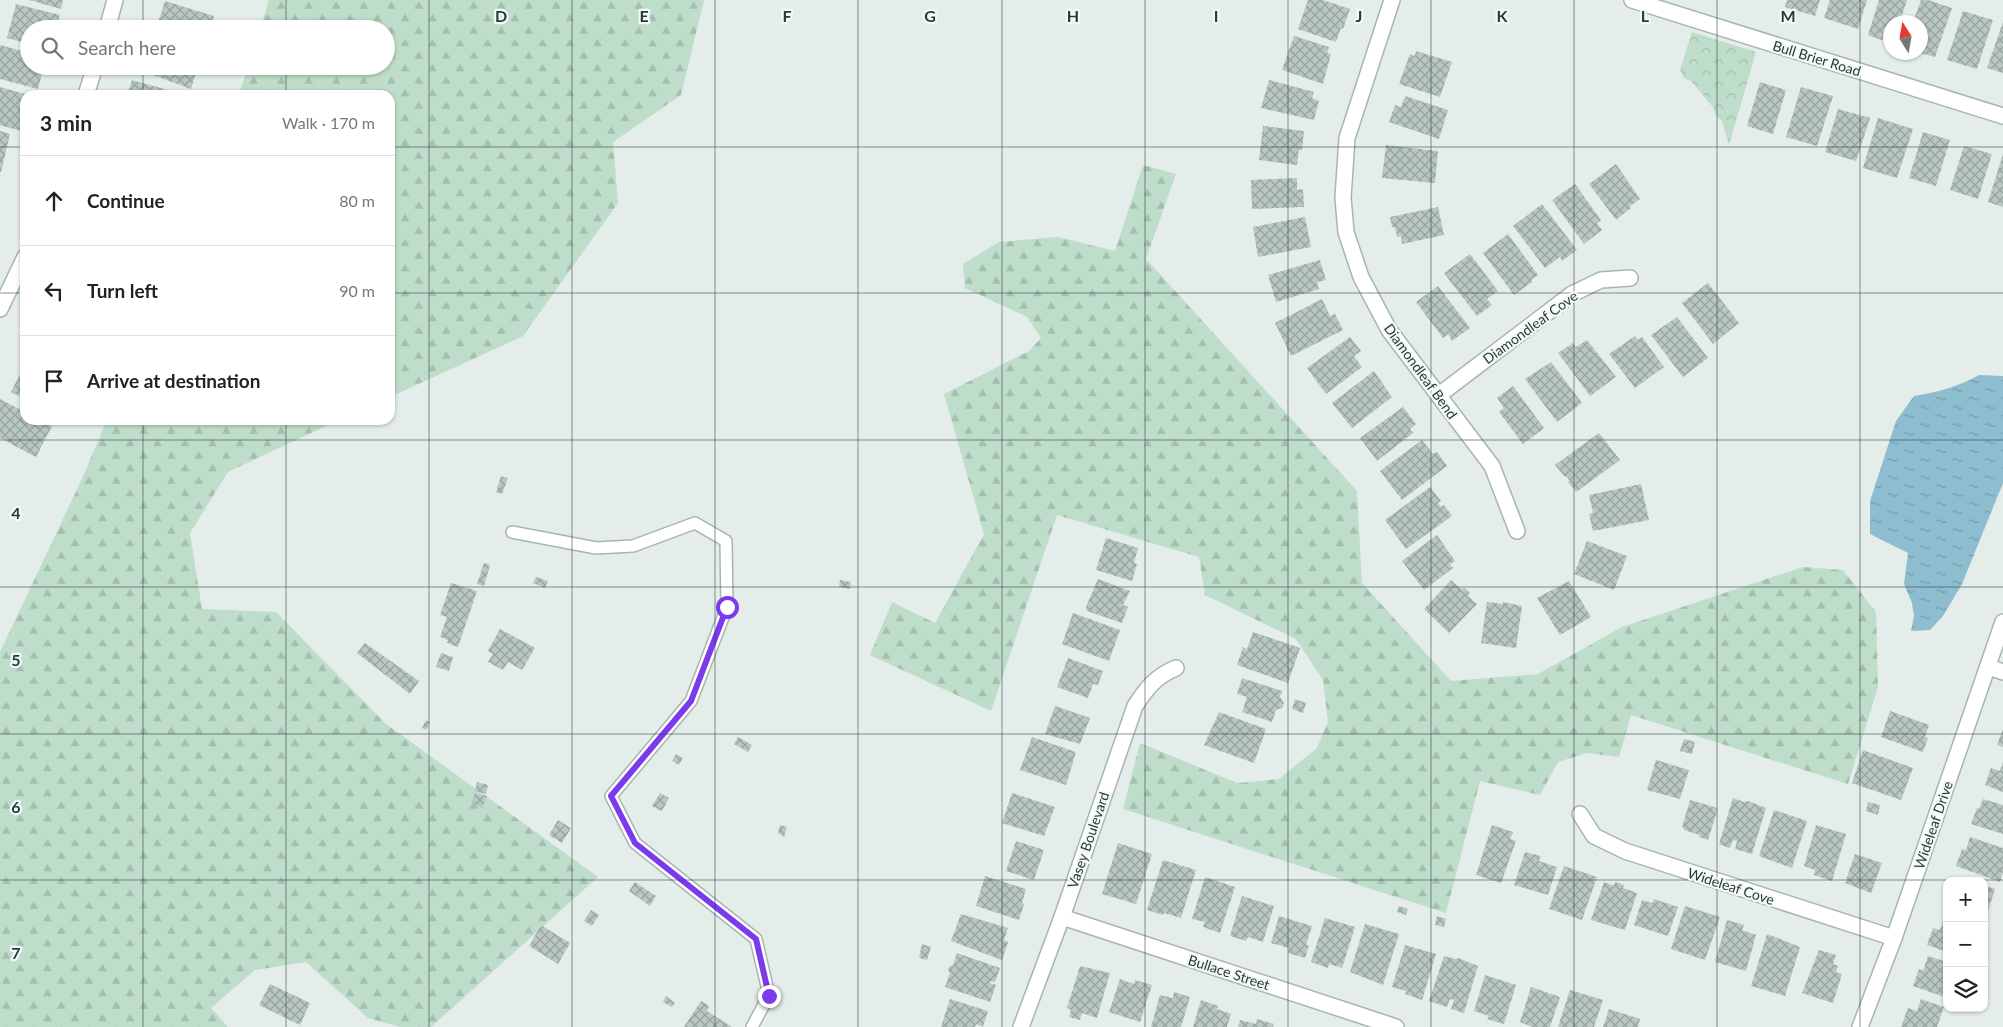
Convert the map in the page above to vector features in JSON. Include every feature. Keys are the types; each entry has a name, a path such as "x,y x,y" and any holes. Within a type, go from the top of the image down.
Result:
{"street":[{"path":"109,20 115,0"},
{"name":"Diamondleaf Bend","path":"1392,0 1346,138 1343,198 1346,232 1361,277 1389,330 1492,466 1517,531"},
{"name":"Bull Brier Road","path":"1632,0 2003,116"},
{"path":"88,90 92,75"},
{"path":"0,309 20,267"},
{"name":"Diamondleaf Cove","path":"1438,395 1572,294 1601,280 1630,278"},
{"name":"Wideleaf Drive","path":"1860,1027 1894,938 2003,622"},
{"path":"1988,667 2003,672"},
{"name":"Vasey Boulevard","path":"1021,1027 1062,917 1135,706 1147,687 1164,673 1176,668"},
{"name":"Wideleaf Cove","path":"1580,814 1594,836 1625,851 1894,938"},
{"name":"Bullace Street","path":"1062,917 1396,1027"}],"lane":[{"path":"512,532 596,548 633,546 695,523 726,541 727,607 691,701 611,796 635,843 756,939 769,996 752,1027"}],"green space":[{"path":"269,0 704,0 681,95 613,142 618,203 523,336 395,395 395,90 241,90 245,75 395,75 395,20 263,20"},
{"path":"1692,32 1756,52 1729,145 1722,121 1716,116 1712,106 1691,81 1684,78 1680,70"},
{"path":"1143,165 1176,174 1146,259 1357,491 1362,583 1451,681 1538,674 1622,627 1803,567 1843,570 1876,612 1878,687 1848,784 1631,715 1619,757 1587,753 1558,762 1540,795 1480,781 1446,913 1123,809 1140,743 1237,783 1279,779 1317,748 1328,722 1323,680 1296,639 1205,595 1199,557 1057,515 991,711 870,655 892,602 935,623 984,534 944,394 1029,351 1041,338 1027,317 965,288 963,264 999,242 1058,237 1115,251"},
{"path":"105,425 328,425 228,472 190,533 202,609 276,612 386,724 598,877 431,1027 400,1027 368,1018 306,962 255,970 211,1008 228,1027 0,1027 0,652 81,481"}],"water":[{"path":"1979,375 2003,376 2003,483 1962,584 1943,616 1930,630 1911,631 1914,616 1912,603 1904,584 1908,553 1870,534 1870,501 1896,421 1914,396 1948,388"}],"building":[{"path":"29,0 63,0 61,9"},
{"path":"1308,0 1323,0 1350,9 1336,42 1298,29"},
{"path":"1787,0 1820,0 1815,16 1785,7"},
{"path":"1830,0 1867,0 1858,29 1824,18"},
{"path":"1879,0 1907,0 1902,15 1883,15 1883,40 1868,35"},
{"path":"1921,0 1928,0 1952,8 1935,57 1928,55 1928,15 1916,15"},
{"path":"165,1 214,16 213,20 159,20"},
{"path":"16,4 60,15 59,20 20,20 20,42 7,38"},
{"path":"1963,11 1993,20 1977,69 1947,60"},
{"path":"2003,22 2003,73 1987,68"},
{"path":"1294,36 1329,47 1327,53 1331,54 1323,84 1282,70"},
{"path":"0,45 20,51 20,75 42,75 38,89 0,79"},
{"path":"1416,51 1452,62 1440,97 1399,84 1410,54 1415,56"},
{"path":"153,75 195,75 191,89"},
{"path":"132,80 168,90 129,90"},
{"path":"1269,80 1314,92 1312,98 1319,101 1314,120 1261,108"},
{"path":"1760,82 1786,90 1773,134 1747,126"},
{"path":"0,87 20,93 20,131 0,125"},
{"path":"1801,87 1833,96 1817,146 1786,137"},
{"path":"1405,96 1448,110 1439,139 1389,122 1395,105 1401,107"},
{"path":"1838,109 1870,118 1856,161 1825,152"},
{"path":"1878,118 1913,129 1897,178 1863,168"},
{"path":"1263,126 1304,131 1302,150 1299,149 1297,165 1259,160"},
{"path":"0,131 10,134 1,172 0,172"},
{"path":"1923,132 1950,140 1936,186 1909,178"},
{"path":"1386,145 1438,151 1435,183 1382,178"},
{"path":"1964,146 1992,154 1978,199 1950,190"},
{"path":"2003,154 2003,207 1988,202"},
{"path":"1616,164 1640,199 1616,220 1589,184"},
{"path":"1297,178 1297,190 1303,189 1304,207 1252,209 1251,180"},
{"path":"1575,184 1601,220 1597,223 1602,230 1584,244 1552,200"},
{"path":"1542,204 1577,250 1562,261 1560,257 1545,268 1513,226"},
{"path":"1438,207 1444,235 1402,244 1401,236 1397,237 1390,217"},
{"path":"1305,217 1311,247 1258,257 1253,227"},
{"path":"1508,234 1538,275 1531,280 1532,282 1514,295 1483,253"},
{"path":"1470,254 1498,291 1487,299 1492,305 1477,316 1444,273"},
{"path":"1320,260 1326,280 1317,282 1319,289 1276,302 1268,275"},
{"path":"1708,283 1739,323 1713,344 1682,303"},
{"path":"1438,286 1470,328 1452,341 1448,334 1443,338 1416,302"},
{"path":"1322,299 1330,316 1335,314 1343,330 1291,356 1275,323"},
{"path":"1677,317 1708,358 1683,377 1651,335"},
{"path":"1635,336 1638,340 1642,337 1664,367 1635,388 1609,354"},
{"path":"1350,337 1361,351 1354,356 1362,367 1326,394 1307,368"},
{"path":"1587,340 1616,377 1590,396 1558,353 1573,343 1576,347"},
{"path":"1551,362 1582,403 1557,422 1525,379"},
{"path":"1374,371 1392,397 1352,428 1332,403"},
{"path":"20,374 20,396 11,392"},
{"path":"1513,386 1544,428 1523,444 1499,412 1504,408 1497,398"},
{"path":"0,399 20,409 20,425 52,426 36,457 0,438"},
{"path":"1403,407 1416,424 1410,429 1413,433 1377,461 1360,438"},
{"path":"1599,433 1620,460 1576,492 1568,482 1570,481 1555,465"},
{"path":"1422,440 1433,454 1437,452 1447,466 1402,500 1380,471"},
{"path":"501,476 508,478 502,494 496,492"},
{"path":"1641,484 1649,520 1593,531 1589,514 1593,513 1589,495"},
{"path":"1430,487 1441,501 1438,503 1441,507 1444,505 1452,516 1406,549 1385,520"},
{"path":"1437,535 1455,561 1450,564 1453,568 1424,590 1402,561"},
{"path":"1106,538 1138,548 1134,563 1137,564 1132,581 1096,570"},
{"path":"1587,541 1627,556 1614,590 1574,574"},
{"path":"484,563 490,565 484,586 477,584"},
{"path":"536,577 548,581 545,588 533,583"},
{"path":"1098,579 1130,591 1123,605 1128,607 1122,623 1087,611 1086,607"},
{"path":"840,580 851,582 850,589 839,587"},
{"path":"1451,580 1462,590 1464,587 1470,593 1468,596 1477,604 1449,633 1424,609"},
{"path":"1569,581 1591,617 1560,635 1537,598"},
{"path":"451,583 477,591 458,647 447,643 448,640 440,637 447,617 440,615"},
{"path":"1487,602 1503,604 1503,602 1522,606 1516,648 1481,643"},
{"path":"1073,613 1120,630 1109,661 1062,644"},
{"path":"500,629 535,648 522,670 508,662 503,670 488,662 493,654 488,651"},
{"path":"1253,632 1300,648 1288,683 1237,665 1243,647 1247,649"},
{"path":"365,643 419,681 410,694 357,653"},
{"path":"441,653 453,657 449,671 436,667"},
{"path":"1068,658 1103,671 1098,685 1093,684 1088,698 1057,687"},
{"path":"1242,678 1282,691 1280,697 1284,703 1282,708 1276,710 1272,722 1242,712 1247,697 1237,694"},
{"path":"1295,699 1306,703 1303,713 1292,709"},
{"path":"1055,706 1090,718 1080,744 1045,734"},
{"path":"1890,711 1929,725 1925,737 1928,738 1923,752 1881,737"},
{"path":"1219,712 1266,729 1254,763 1204,745"},
{"path":"426,720 430,722 426,730 422,728"},
{"path":"2003,729 2003,747 1997,745"},
{"path":"738,737 752,745 748,752 734,744"},
{"path":"1032,737 1076,752 1066,785 1020,770"},
{"path":"1684,739 1695,742 1692,754 1680,751"},
{"path":"1863,750 1913,768 1901,800 1852,783"},
{"path":"676,754 683,758 679,765 672,761"},
{"path":"1656,760 1689,770 1680,799 1647,790"},
{"path":"2003,762 2003,792 1985,785 1991,768 2000,771"},
{"path":"477,782 488,785 486,794 475,791"},
{"path":"660,793 669,798 662,811 652,806"},
{"path":"1012,793 1055,807 1044,836 1002,823"},
{"path":"475,794 487,796 482,808 472,802"},
{"path":"1733,798 1766,808 1752,854 1735,849 1737,841 1733,840 1730,848 1719,844"},
{"path":"1983,799 2003,805 2003,834 1971,824 1977,808 1979,809"},
{"path":"1690,800 1718,808 1708,840 1699,837 1700,835 1684,830 1682,827"},
{"path":"1868,802 1880,805 1878,815 1866,811"},
{"path":"1774,810 1807,821 1792,868 1759,856"},
{"path":"558,820 571,828 562,843 549,835"},
{"path":"780,825 787,827 784,837 778,833"},
{"path":"1492,825 1513,832 1510,839 1516,841 1501,883 1476,875"},
{"path":"1816,825 1846,834 1832,881 1814,875 1815,870 1804,866"},
{"path":"1970,837 2003,848 2003,872 2000,882 1956,866 1962,849 1966,850"},
{"path":"1016,841 1044,850 1034,880 1006,871"},
{"path":"1118,843 1152,854 1136,904 1102,894"},
{"path":"1525,852 1541,856 1539,861 1557,867 1548,895 1514,885"},
{"path":"1855,854 1882,863 1871,893 1845,883"},
{"path":"1163,860 1196,870 1181,918 1147,910"},
{"path":"1564,866 1597,877 1582,920 1549,909"},
{"path":"985,876 1026,889 1019,920 976,906"},
{"path":"1205,877 1235,887 1220,933 1203,927 1205,922 1192,919"},
{"path":"635,882 656,896 650,906 629,891"},
{"path":"1604,882 1614,886 1615,882 1624,885 1623,888 1637,893 1625,930 1591,920"},
{"path":"1988,886 1995,889 1988,911"},
{"path":"1242,896 1274,906 1263,942 1248,937 1246,941 1230,936"},
{"path":"1654,899 1678,907 1668,936 1634,925 1642,900 1653,903"},
{"path":"1399,906 1408,909 1406,915 1397,912"},
{"path":"1685,906 1720,917 1705,960 1671,949"},
{"path":"591,910 599,915 592,926 584,921"},
{"path":"961,914 1008,928 1004,940 1008,942 1002,960 951,941"},
{"path":"1279,916 1312,926 1306,945 1309,945 1305,958 1288,953 1289,948 1271,943"},
{"path":"1437,916 1446,919 1444,927 1435,925"},
{"path":"1325,918 1355,927 1342,968 1329,964 1328,968 1311,962"},
{"path":"1727,920 1744,925 1742,930 1756,935 1746,971 1715,962"},
{"path":"1943,922 1943,951 1927,945 1933,928 1940,930"},
{"path":"1365,924 1399,934 1383,985 1350,972"},
{"path":"541,925 570,943 558,964 529,946"},
{"path":"1767,934 1800,947 1785,996 1751,986"},
{"path":"922,944 931,947 927,960 919,958"},
{"path":"1405,945 1436,954 1422,1000 1405,994 1406,991 1392,987"},
{"path":"1819,950 1836,955 1833,964 1838,966 1836,972 1842,974 1833,1003 1802,993"},
{"path":"957,953 1000,968 995,982 990,981 990,983 996,985 990,1002 945,987 950,973 948,970 953,965"},
{"path":"1444,956 1458,958 1478,966 1464,1013 1451,1009 1454,1000 1450,999 1447,1007 1429,1001"},
{"path":"1928,956 1943,961 1943,997 1913,986 1919,969 1923,971"},
{"path":"1080,966 1110,973 1097,1018 1082,1013 1080,1020 1069,1017 1071,1010 1067,1008"},
{"path":"1485,975 1516,985 1504,1024 1487,1019 1489,1016 1474,1011"},
{"path":"1120,979 1134,984 1135,980 1152,985 1140,1022 1109,1012"},
{"path":"270,984 310,1003 300,1025 259,1005"},
{"path":"1531,987 1560,997 1550,1027 1532,1027 1520,1022"},
{"path":"1570,990 1603,1000 1594,1027 1558,1027"},
{"path":"1174,992 1190,997 1181,1027 1151,1027 1160,995 1173,998"},
{"path":"666,996 675,1003 672,1007 663,1002"},
{"path":"950,999 988,1011 983,1027 976,1024 975,1027 941,1027"},
{"path":"1921,999 1943,1007 1937,1027 1901,1027 1908,1008 1917,1011"},
{"path":"1201,1000 1218,1006 1217,1009 1231,1014 1227,1027 1193,1027"},
{"path":"701,1001 709,1006 707,1011 732,1027 684,1027"},
{"path":"1609,1009 1640,1019 1638,1027 1603,1027"},
{"path":"1257,1019 1274,1024 1273,1027 1238,1027 1240,1020 1256,1024"}],"route":[{"path":"727,607 691,701 611,796 635,843 756,939 769,996"}]}
